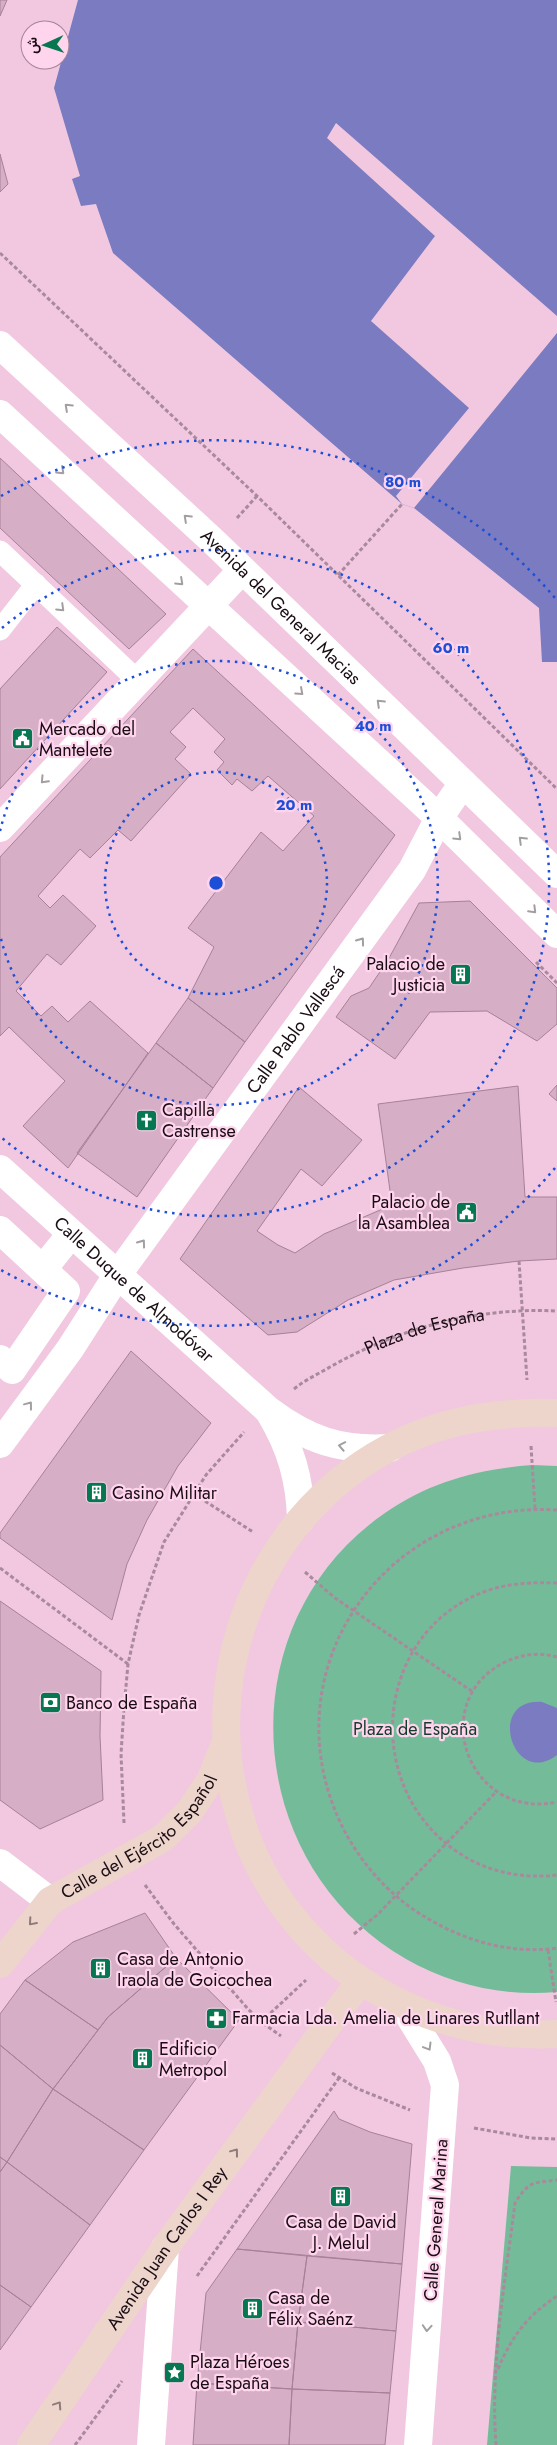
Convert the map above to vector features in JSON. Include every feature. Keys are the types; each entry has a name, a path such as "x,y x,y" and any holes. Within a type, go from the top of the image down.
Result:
{"main road":[{"path":"557,1413 529,1412 471,1419 443,1426 390,1448 342,1480 301,1519 263,1574 240,1627 227,1684 225,1743 229,1773 244,1832 256,1860 271,1887 308,1936 360,1981 403,2006 454,2024 481,2030 508,2034 557,2034"},
{"name":"Calle del Ejército Español","path":"0,1964 50,1901 163,1838 196,1803 211,1779 225,1743"},
{"name":"Avenida Juan Carlos I Rey","path":"31,2445 165,2248 308,2055 360,1981"}],"street":[{"name":"Avenida del General Macias","path":"0,345 242,570 557,874"},
{"path":"0,414 207,607 439,818 557,934"},
{"path":"0,828 242,570"},
{"name":"Calle Pablo Vallescá","path":"0,1444 70,1349 118,1274 412,870 439,818 463,783"},
{"name":"Calle Duque de Almodóvar","path":"0,1169 268,1410 289,1426 313,1438 338,1446 364,1450 390,1448"},
{"path":"0,1230 66,1291 12,1370 0,1358"},
{"path":"43,1269 71,1234"},
{"name":"Calle Duque de Almodóvar","path":"268,1410 283,1435 294,1462 300,1490 301,1519"},
{"path":"0,1863 50,1901"},
{"name":"Calle General Marina","path":"403,2006 437,2061 445,2085 418,2445"},
{"path":"151,2445 161,2326 165,2248"}],"lane":[{"path":"0,551 137,680"},
{"path":"0,630 36,584"}],"path":[{"path":"0,253 338,575 557,789"},
{"path":"338,575 402,504"},
{"name":"Plaza de España","path":"301,1384 362,1348 432,1323 522,1309 557,1311"},
{"path":"557,1510 535,1509 504,1512 474,1518 445,1529 393,1563 353,1610 337,1641 326,1674 320,1708 319,1743 324,1777 334,1810 349,1841 369,1870 394,1896 420,1915 442,1927 482,1942 514,1949 548,1950 557,1948"},
{"path":"0,1568 128,1664"},
{"path":"557,1583 517,1584 485,1591 464,1602 444,1616 426,1633 413,1651 402,1674 395,1696 392,1742 403,1788 428,1827 445,1843 466,1858 490,1869 516,1876 557,1876"},
{"path":"335,1598 473,1692"},
{"path":"557,1657 538,1654 512,1659 490,1672 473,1692 464,1718 465,1746 476,1772 496,1792 520,1803 540,1804 557,1802"},
{"path":"378,1914 496,1792"},
{"path":"548,1950 557,2005"},
{"path":"196,2278 339,2078"},
{"path":"496,2445 494,2416 496,2374 516,2203 524,2188 534,2183 557,2180"},
{"path":"496,2374 506,2352 526,2320 557,2296"},
{"path":"76,2445 127,2373"}],"green space":[{"name":"Plaza de España","path":"532,1465 557,1466 557,1992 518,1993 498,1991 460,1982 423,1968 406,1959 351,1917 310,1864 284,1805 274,1741 278,1677 298,1616 333,1560 385,1513 419,1493 437,1485 474,1474"},
{"path":"511,2166 557,2167 557,2445 487,2445"}],"water":[{"path":"78,0 557,0 557,662 542,662 539,608 414,508 402,504 113,253 96,204 81,206 72,179 80,176 54,88 59,70 70,70 70,29"},
{"path":"542,1702 557,1708 557,1755 541,1762 528,1760 518,1752 512,1740 510,1726 514,1713 524,1705"}],"pier":[{"path":"336,123 557,316 557,333 414,508 402,504 396,496 469,408 371,321 435,236 327,138"}],"building":[{"path":"0,0 7,0 0,16"},
{"path":"0,154 8,184 0,192"},
{"path":"0,458 166,614 129,649 0,528"},
{"name":"Mercado del Mantelete","path":"57,627 107,672 0,789 0,689"},
{"path":"193,649 395,835 245,1042 188,998 214,947 188,928 261,832 283,851 314,816 268,776 252,791 237,779 232,785 217,770 224,762 214,752 225,739 193,708 170,732 186,747 175,759 191,774 131,841 118,830 90,858 80,849 38,896 50,908 63,895 96,926 61,965 47,954 16,991 41,1016 52,1006 68,1022 90,1001 148,1053 68,1168 23,1126 65,1081 9,1027 0,1036 0,857"},
{"name":"Palacio de Justicia","path":"470,901 557,988 557,1024 537,1041 487,1011 430,1012 395,1059 336,1017 351,996 369,988 388,960 419,903"},
{"path":"188,998 245,1042 213,1088 156,1043"},
{"name":"Capilla Castrense","path":"156,1043 213,1088 137,1197 77,1153"},
{"path":"557,1085 557,1101 549,1094"},
{"name":"Palacio de la Asamblea","path":"518,1086 525,1197 557,1197 557,1259 519,1261 463,1268 394,1280 348,1300 297,1332 268,1335 180,1259 299,1087 362,1140 322,1186 301,1169 257,1231 278,1245 295,1253 324,1234 392,1205 378,1104"},
{"name":"Casino Militar","path":"131,1351 211,1423 178,1466 147,1520 127,1564 112,1620 0,1538 0,1533"},
{"name":"Banco de España","path":"0,1601 101,1671 100,1736 103,1800 40,1829 0,1800"},
{"name":"Casa de Antonio Iraola de Goicochea","path":"145,1913 176,1958 108,2017 98,2030 25,1980 73,1942"},
{"name":"Edificio Metropol","path":"176,1958 239,2020 144,2150 53,2089 108,2017"},
{"path":"25,1980 98,2030 53,2089 0,2045 0,2014"},
{"path":"0,2045 53,2089 7,2162 0,2157"},
{"path":"53,2089 144,2150 90,2225 7,2162"},
{"name":"Casa de David J. Melul","path":"334,2111 339,2119 370,2132 412,2144 402,2264 237,2249"},
{"path":"0,2157 7,2162 0,2172"},
{"path":"7,2162 90,2225 31,2307 0,2285 0,2172"},
{"name":"Casa de Félix Saénz","path":"237,2249 307,2256 298,2322 292,2389 197,2383 206,2293"},
{"path":"307,2256 402,2264 396,2331 298,2322"},
{"path":"0,2285 31,2307 0,2350"},
{"path":"298,2322 396,2331 390,2393 292,2389"},
{"path":"197,2383 292,2389 289,2445 193,2445"},
{"path":"292,2389 390,2393 385,2445 289,2445"}],"place":[{"name":"Mercado del Mantelete","path":"23,739"},
{"name":"Palacio de Justicia","path":"461,974"},
{"name":"Capilla Castrense","path":"146,1120"},
{"name":"Palacio de la Asamblea","path":"466,1212"},
{"name":"Casino Militar","path":"96,1493"},
{"name":"Banco de España","path":"50,1703"},
{"name":"Casa de Antonio Iraola de Goicochea","path":"101,1969"},
{"name":"Farmacia Lda. Amelia de Linares Rutllant","path":"216,2018"},
{"name":"Edificio Metropol","path":"143,2059"},
{"name":"Casa de David J. Melul","path":"341,2197"},
{"name":"Casa de Félix Saénz","path":"252,2308"},
{"name":"Plaza Héroes de España","path":"174,2372"}]}
